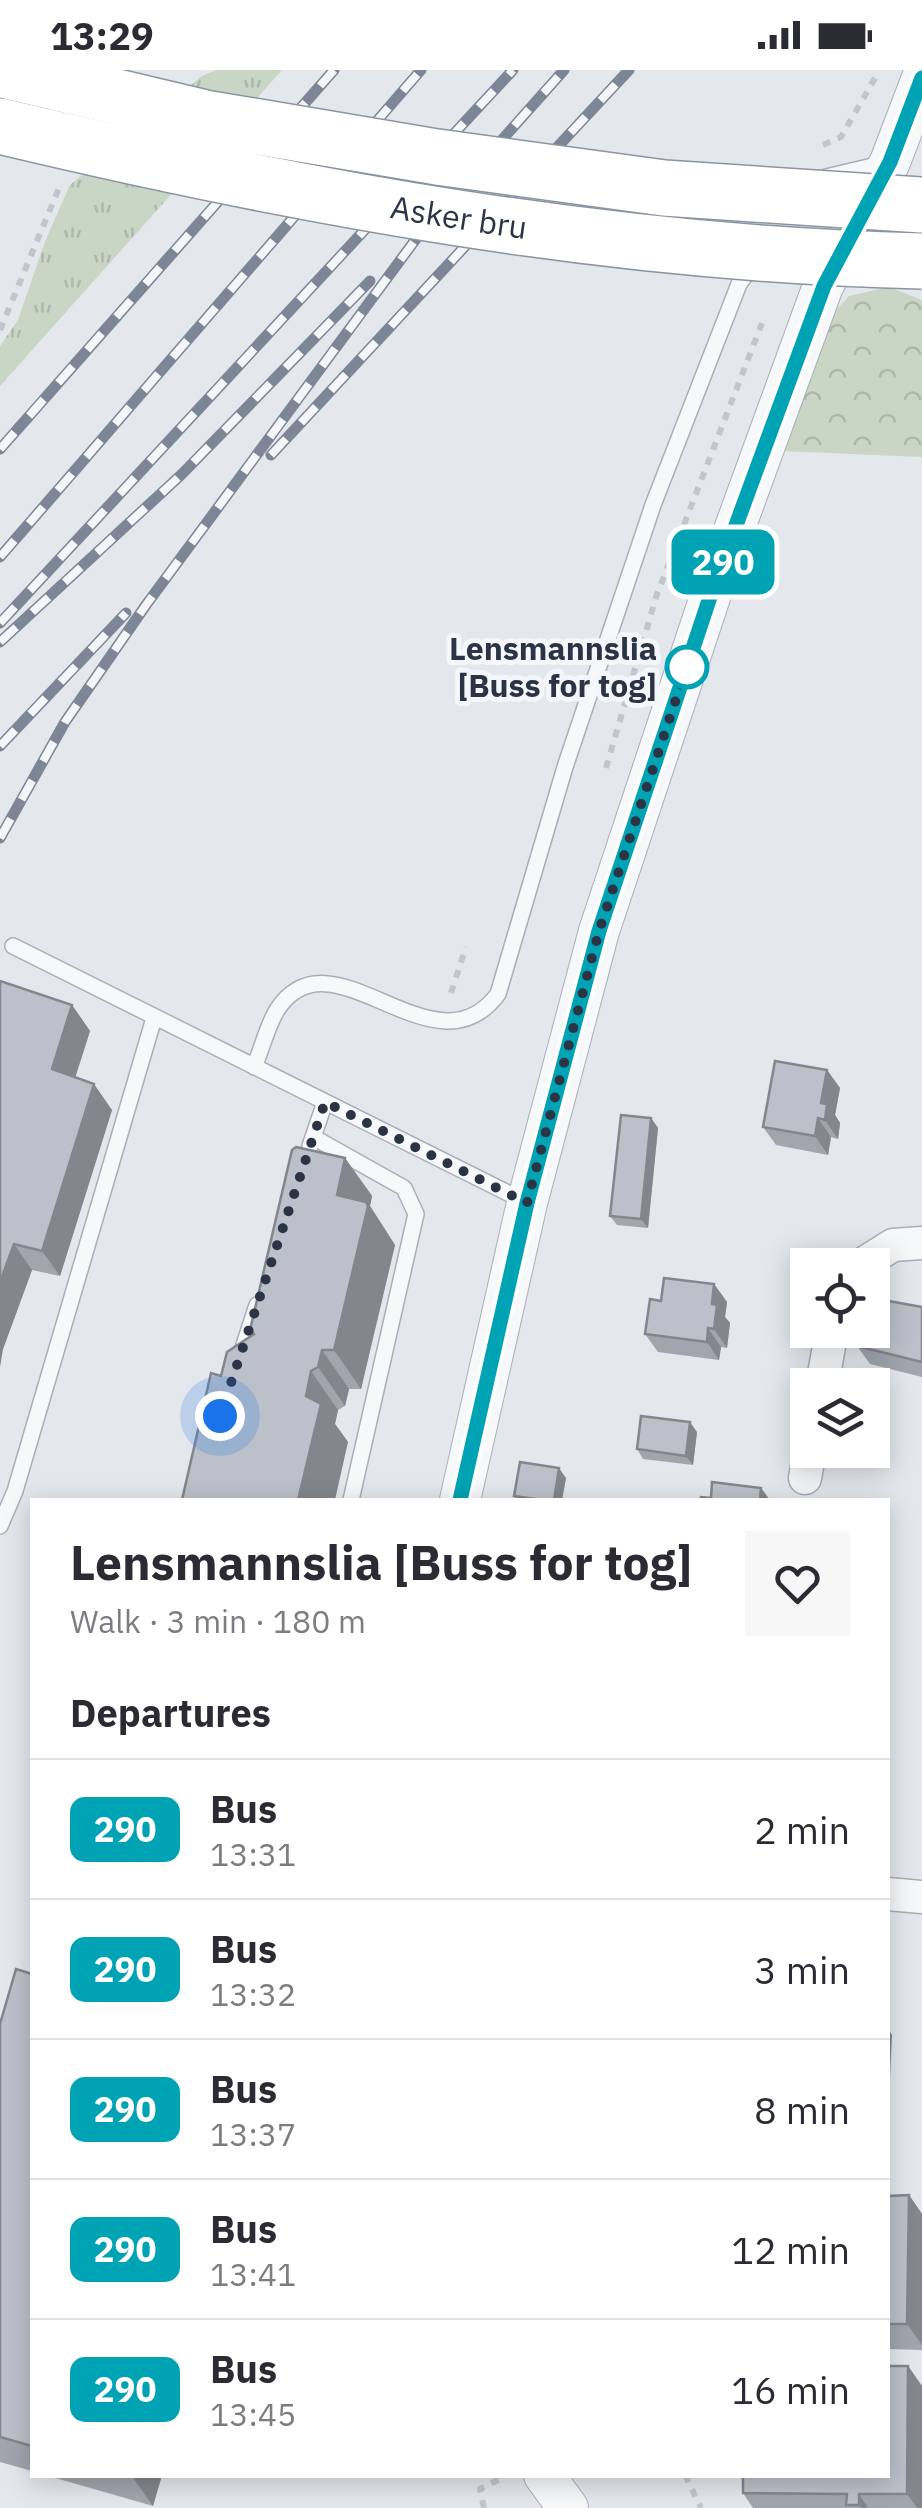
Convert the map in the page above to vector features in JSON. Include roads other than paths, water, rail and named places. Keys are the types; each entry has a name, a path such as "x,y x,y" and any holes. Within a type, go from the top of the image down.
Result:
{"highway":[{"name":"Asker bru","path":"2,70 205,118 437,157 664,188 922,205"},
{"name":"Asker bru","path":"0,126 194,172 427,214 655,242 922,261"}],"street":[{"path":"460,1498 527,1203 599,931 714,585 824,286 890,162 922,78"},
{"path":"890,162 922,120"},
{"path":"888,1248 922,1243"},
{"path":"890,1894 922,1897"},
{"path":"546,2478 568,2508"}],"lane":[{"path":"793,210 814,180 890,162"},
{"path":"254,1068 277,1010 293,994 316,986 338,985 415,1015 467,1023 485,1012 498,994 565,767 653,505 739,284 771,240"},
{"path":"13,946 527,1203"},
{"path":"0,1526 15,1491 154,1018"},
{"path":"307,1156 325,1102"},
{"path":"313,1137 404,1188 416,1214 350,1498"},
{"path":"233,1376 264,1284"}],"railway":[{"path":"0,449 334,70"},
{"path":"0,557 421,70"},
{"path":"0,623 513,70"},
{"path":"0,838 65,722 146,605 427,224 564,70"},
{"path":"271,455 629,70"},
{"path":"0,642 182,474 370,281"},
{"path":"0,746 126,613"}],"place":[{"name":"Lensmannslia [Buss for tog]","path":"687,667"}]}
